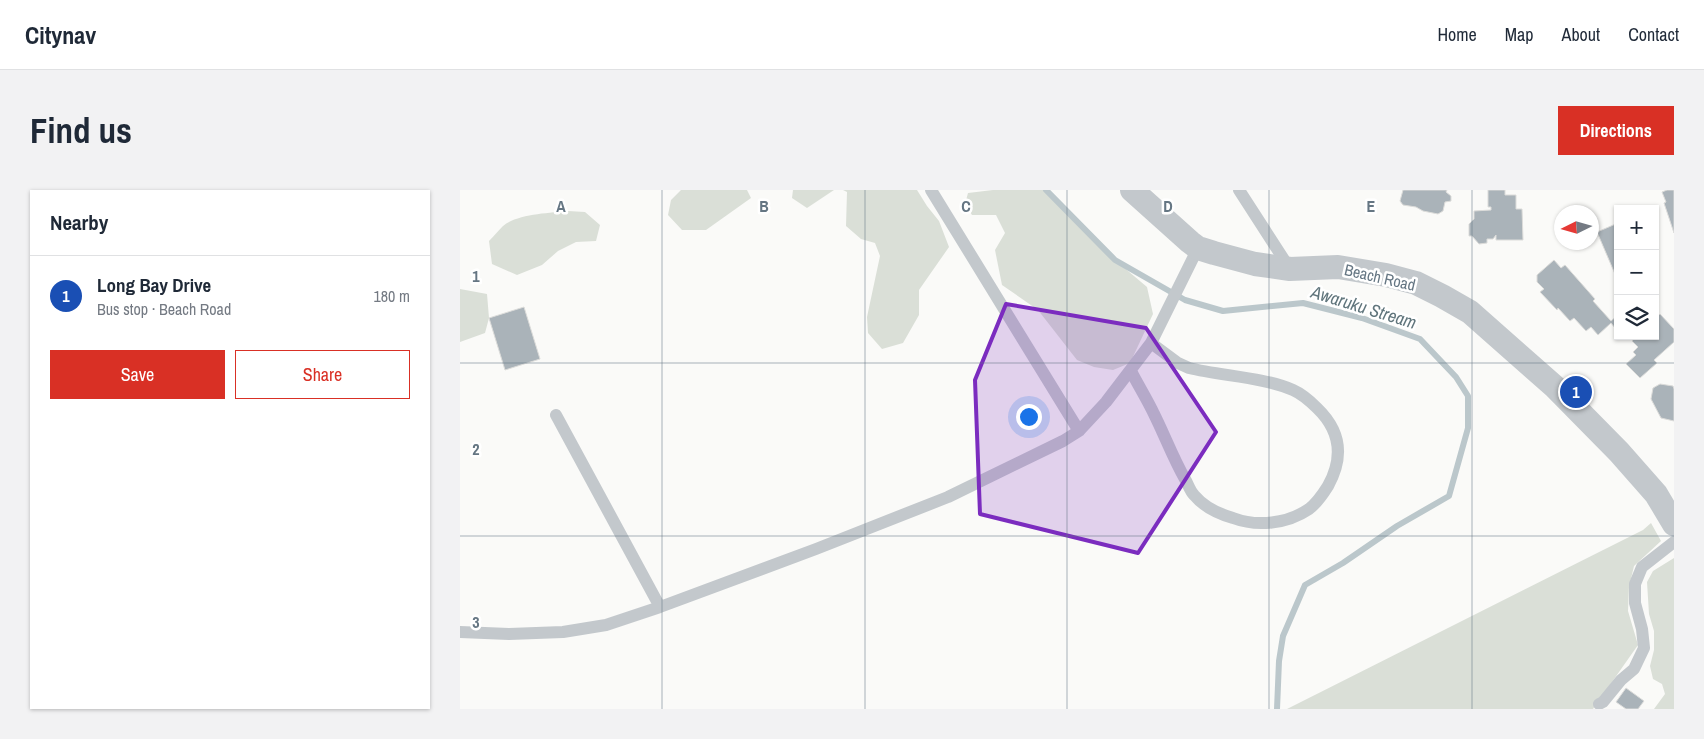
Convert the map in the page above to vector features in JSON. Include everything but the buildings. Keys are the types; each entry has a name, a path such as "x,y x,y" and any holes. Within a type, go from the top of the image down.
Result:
{"street":[{"name":"Beach Road","path":"1132,190 1198,248 1255,264 1290,269 1338,267 1386,275 1416,283 1470,312 1555,387 1619,452 1665,488 1674,524"}],"lane":[{"path":"930,190 1079,431"},
{"path":"1239,190 1290,269"},
{"path":"460,632 509,634 563,632 606,625 816,549 948,497 1063,441 1079,431 1131,371 1151,343 1198,248"},
{"path":"1131,371 1154,414 1176,464 1194,495 1219,514 1237,520 1270,523 1295,517 1310,508 1323,494 1336,472 1339,449 1328,419 1307,399 1292,390 1270,383 1189,368 1178,363 1151,343"},
{"path":"556,415 660,607"},
{"path":"1599,704 1634,669 1644,648 1642,629 1635,603 1635,584 1642,567 1674,542"}],"highlighted area":[{"path":"1006,304 1146,328 1216,432 1138,553 980,514 975,380"}],"shaded area":[{"path":"681,190 747,190 751,198 706,230 682,230 668,215 671,200"},
{"path":"793,190 834,190 807,208 792,198"},
{"path":"843,190 917,190 939,221 949,247 919,290 919,315 903,343 882,349 868,333 867,317 880,256 875,243 861,239 846,226 847,192"},
{"path":"993,190 1046,190 1115,260 1147,287 1153,314 1130,363 1113,370 1094,367 1077,360 1038,310 1002,285 995,250 1005,233 996,215 972,215 965,204 968,193"},
{"path":"585,212 600,225 596,241 576,242 558,251 542,265 517,275 492,264 489,241 503,226 516,219 543,213"},
{"path":"460,289 487,294 489,318 485,333 460,342"},
{"path":"1651,523 1661,541 1634,566 1629,587 1628,611 1638,645 1593,709 1287,709 1643,530"},
{"path":"1674,558 1674,709 1654,709 1665,694 1662,684 1653,679 1650,666 1654,650 1654,631 1649,614 1647,582 1653,571"}],"waterway":[{"name":"Awaruku Stream","path":"1046,190 1115,260 1185,300 1223,311 1303,303 1362,318 1420,339 1456,377 1468,396 1468,428 1449,496 1397,526 1343,563 1305,585 1283,636 1279,661 1277,709"}],"place":[{"name":"Long Bay Drive","path":"1576,392"}]}
